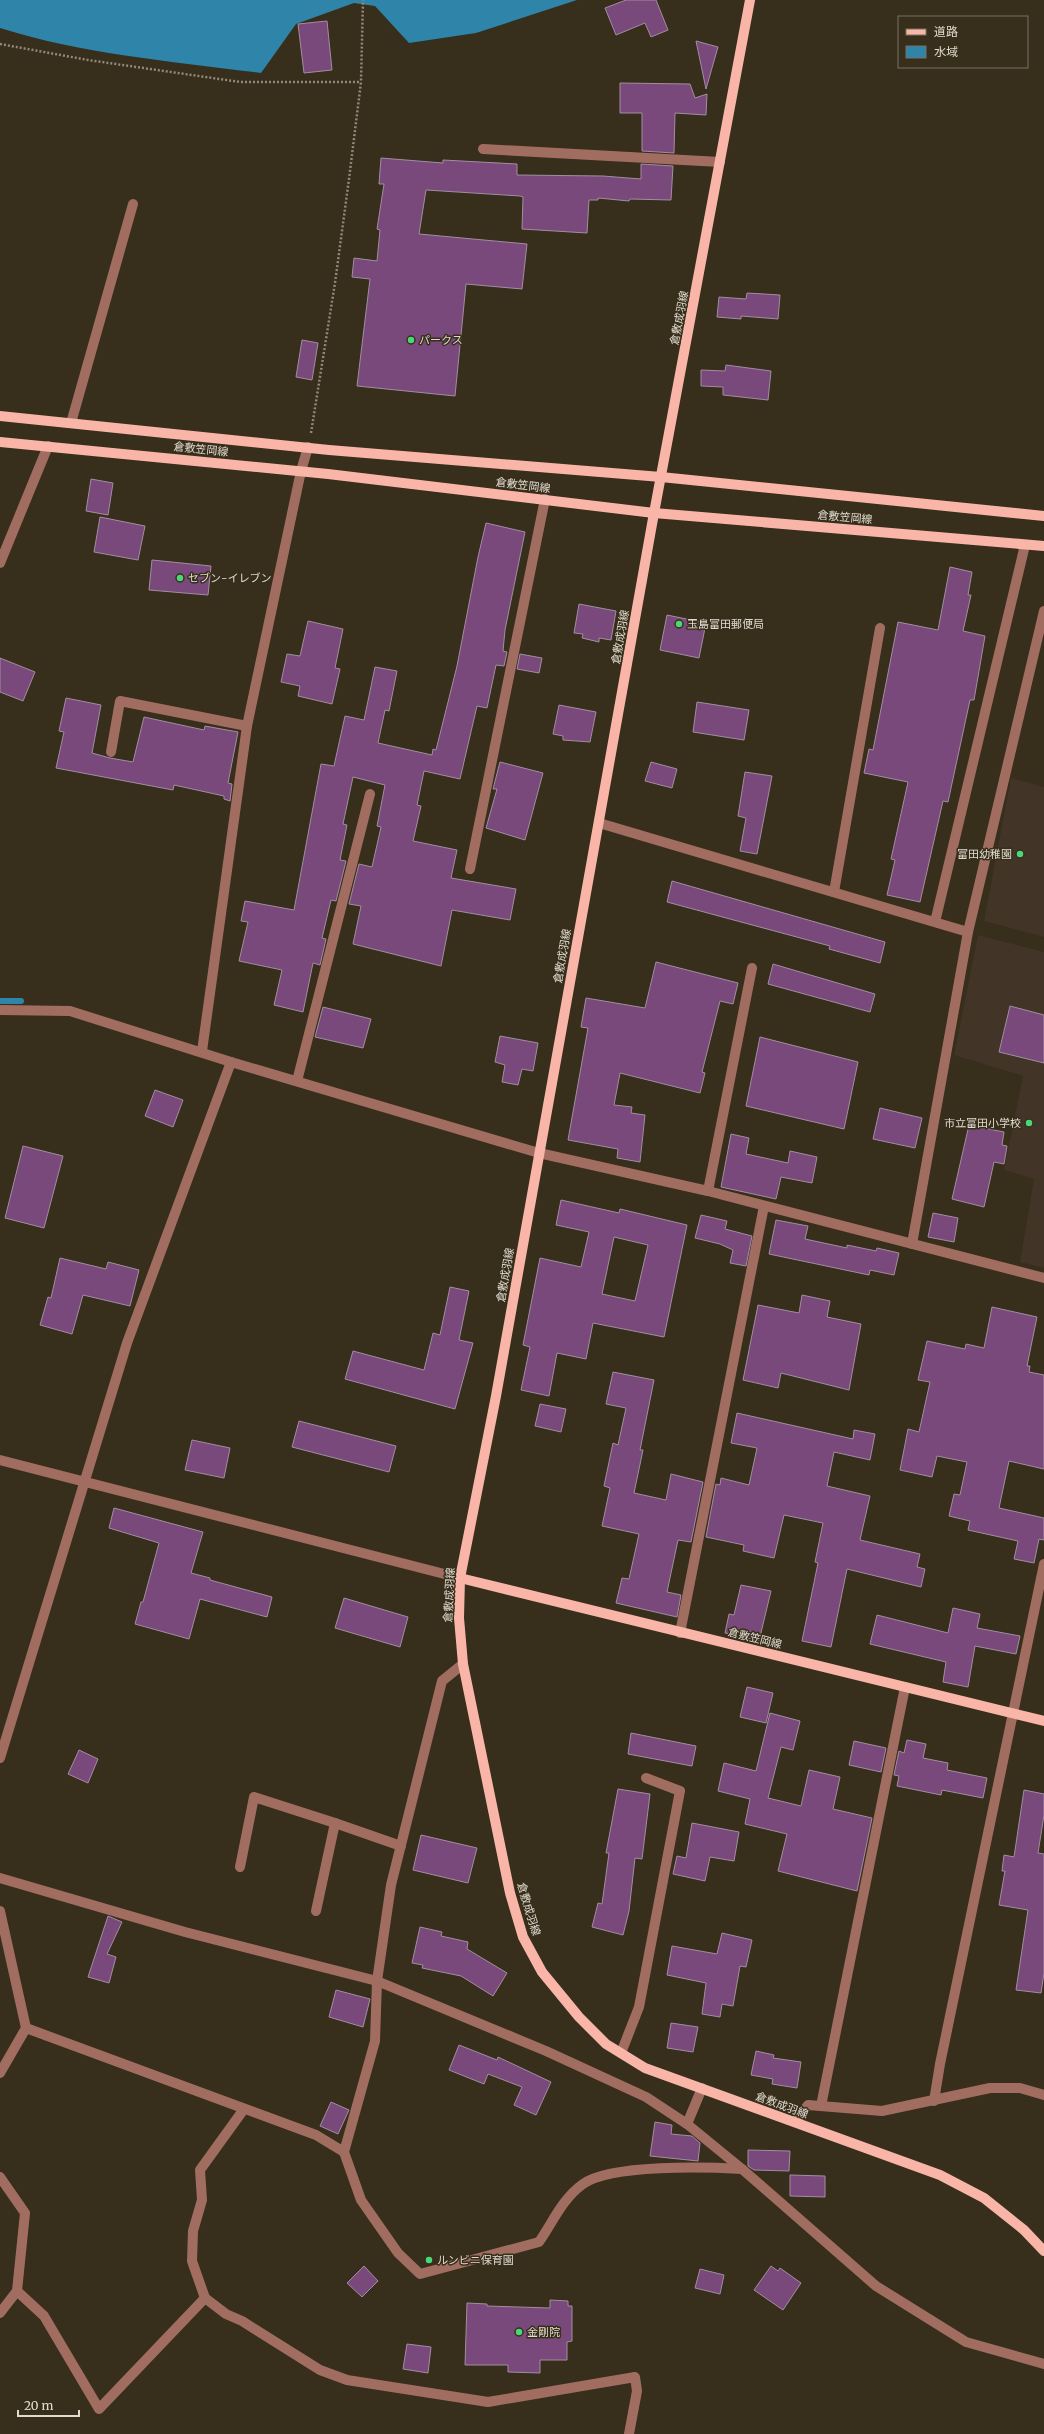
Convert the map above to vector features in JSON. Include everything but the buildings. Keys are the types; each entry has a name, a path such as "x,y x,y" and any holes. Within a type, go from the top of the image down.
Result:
{"main road":[{"name":"倉敷成羽線","path":"750,0 654,512 496,1396 460,1578 459,1618 463,1664 510,1893 523,1937 542,1972 579,2017 606,2044 645,2068 940,2175 984,2198 1024,2230 1044,2251"},
{"name":"倉敷笠岡線","path":"0,416 308,447 661,477 1044,516"},
{"name":"倉敷笠岡線","path":"0,442 301,471 654,512 1044,546"},
{"name":"倉敷笠岡線","path":"460,1578 1044,1721"}],"street":[{"path":"482,149 720,162"},
{"path":"71,424 133,204"},
{"path":"0,563 48,446"},
{"path":"202,1051 247,726 301,471 308,447"},
{"path":"470,869 545,500"},
{"path":"935,922 1025,545"},
{"path":"912,1244 968,932 1044,611"},
{"path":"834,892 880,628"},
{"path":"111,752 120,701 247,726"},
{"path":"297,1081 370,794"},
{"path":"598,823 968,932"},
{"path":"708,1191 752,968"},
{"path":"0,1010 70,1011 202,1051 231,1062 539,1153 708,1191 1044,1278"},
{"path":"0,1758 127,1343 231,1062"},
{"path":"680,1633 764,1206"},
{"path":"0,1460 460,1578"},
{"path":"934,2100 940,2064 1012,1713 1044,1564"},
{"path":"463,1664 442,1681 391,1885 377,1981 375,2041 344,2152 361,2200 398,2253 420,2274 539,2242 565,2200 584,2183 618,2173 690,2166 742,2169"},
{"path":"821,2106 905,1687"},
{"path":"621,2053 639,2007 680,1791 646,1778"},
{"path":"240,1867 254,1797 401,1846"},
{"path":"316,1911 334,1823"},
{"path":"0,1878 186,1932 377,1981 546,2052 646,2097 687,2124 742,2169 876,2286 966,2342 1044,2364"},
{"path":"0,1911 26,2028 0,2073"},
{"path":"26,2028 316,2135 344,2152"},
{"path":"687,2124 702,2088"},
{"path":"795,2122 808,2105 882,2111 990,2088 1020,2088 1043,2092"},
{"path":"244,2109 200,2170 202,2200 193,2231 192,2261 205,2298 226,2314 242,2321 320,2370 347,2380 488,2402 635,2377 637,2391 629,2434"},
{"path":"0,2177 25,2213 17,2291 0,2313"},
{"path":"17,2291 44,2316 99,2409 205,2298"}],"path":[{"path":"308,447 336,283 361,82 363,0"},
{"path":"0,44 88,60 240,82 361,82"}],"shaded area":[{"name":"富田幼稚園","path":"1011,778 1044,787 1044,937 984,921"},
{"name":"市立富田小学校","path":"978,935 1044,952 1044,1268 1020,1262 1034,1179 1004,1170 1023,1076 954,1055"}],"water":[{"path":"0,0 577,0 476,33 409,43 375,6 354,3 296,24 261,73 96,51 31,37 0,28"}],"waterway":[{"path":"0,1001 21,1001"}],"place":[{"name":"パークス","path":"411,340"},
{"name":"セブン-イレブン","path":"180,578"},
{"name":"玉島富田郵便局","path":"679,624"},
{"name":"富田幼稚園","path":"1020,854"},
{"name":"市立富田小学校","path":"1029,1123"},
{"name":"ルンビニ保育園","path":"429,2260"},
{"name":"金剛院","path":"519,2332"}]}
